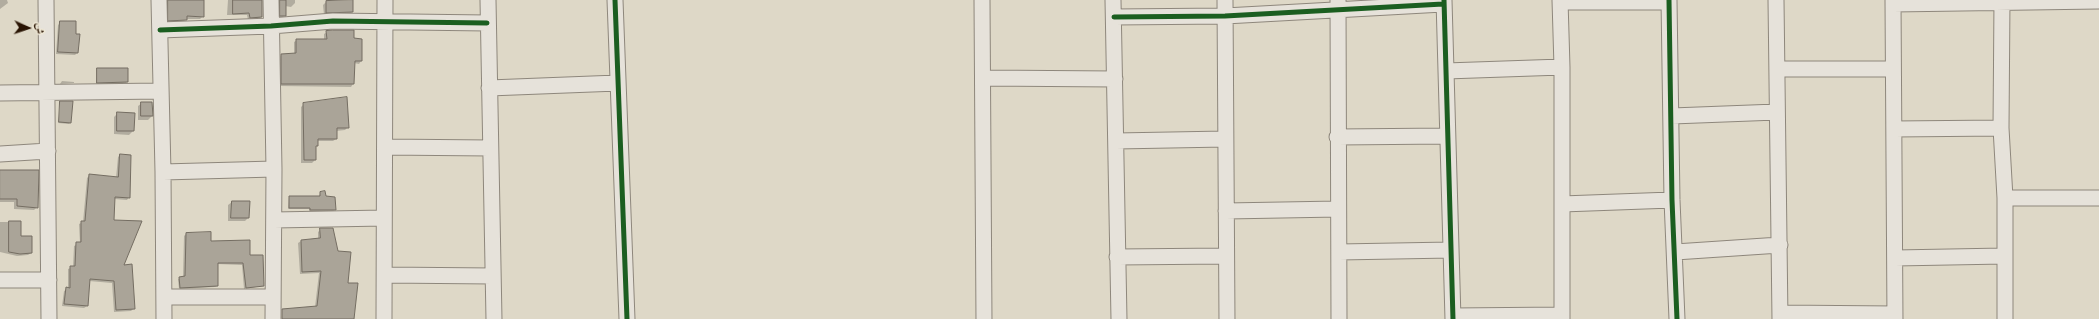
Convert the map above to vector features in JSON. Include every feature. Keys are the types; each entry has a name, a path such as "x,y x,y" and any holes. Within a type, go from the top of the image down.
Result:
{"street":[{"path":"46,0 49,319"},
{"path":"159,0 163,172 164,319"},
{"path":"271,0 274,169 273,319"},
{"path":"384,319 385,0"},
{"path":"488,0 487,23 494,319"},
{"path":"615,0 627,319"},
{"path":"982,0 984,78 984,319"},
{"path":"1113,0 1119,319"},
{"path":"1225,0 1225,256 1227,319"},
{"path":"1776,0 1780,316 1895,317 1893,2 2099,1"},
{"path":"1114,17 1225,16 1338,5 1444,2 1452,318 1562,317 1562,67 1560,1 1669,1 1672,116 1672,200 1677,319"},
{"path":"2002,1 2001,128 2005,198 2005,319"},
{"path":"1338,5 1337,137 1339,319"},
{"path":"160,30 271,26 309,22 385,21 487,23"},
{"path":"1446,71 1562,67"},
{"path":"1777,69 1893,69"},
{"path":"984,78 1115,79"},
{"path":"489,88 618,83"},
{"path":"0,93 160,91"},
{"path":"1672,116 1777,112"},
{"path":"1894,129 2001,128"},
{"path":"1337,137 1447,136"},
{"path":"1116,140 1225,139"},
{"path":"385,147 490,148"},
{"path":"0,154 48,151"},
{"path":"163,172 274,169"},
{"path":"2005,198 2099,198"},
{"path":"1562,204 1672,200"},
{"path":"1226,211 1338,209"},
{"path":"274,220 384,218"},
{"path":"1675,252 1780,245"},
{"path":"1339,252 1451,250"},
{"path":"1117,257 1225,256"},
{"path":"1895,258 2004,256"},
{"path":"385,275 493,276"},
{"path":"0,280 49,280"},
{"path":"164,296 273,297"}],"building":[{"path":"168,0 204,0 204,17 187,16 187,20 168,21"},
{"path":"233,0 262,0 262,17 250,18 249,13 233,14"},
{"path":"280,0 286,0 286,16 280,16"},
{"path":"353,0 353,12 326,13 326,1"},
{"path":"60,21 76,21 76,34 80,34 78,53 58,52"},
{"path":"354,30 354,38 362,39 362,61 355,61 354,84 281,84 281,54 296,53 296,39 327,39 326,31"},
{"path":"97,68 128,68 128,82 97,83"},
{"path":"347,97 349,128 337,128 337,139 318,139 318,146 316,146 316,160 304,160 303,103"},
{"path":"60,101 73,101 71,123 59,122"},
{"path":"141,102 152,102 153,116 141,116"},
{"path":"117,112 135,113 134,131 117,131"},
{"path":"120,154 131,155 130,198 115,197 114,220 142,221 124,265 132,264 135,309 116,310 114,281 90,279 88,306 64,304 66,287 70,288 70,266 75,266 76,242 81,242 81,221 85,221 89,174 118,177"},
{"path":"0,170 39,170 38,208 17,206 17,199 0,199"},
{"path":"325,191 326,196 335,197 336,210 289,208 289,196 320,196 320,192"},
{"path":"232,201 250,201 249,218 231,218"},
{"path":"9,221 21,221 21,236 32,236 32,253 20,254 9,252"},
{"path":"320,228 333,228 338,251 351,252 348,283 358,283 354,319 282,319 282,309 317,306 321,271 302,272 301,240 320,238"},
{"path":"211,232 211,241 250,240 250,255 263,255 264,286 246,288 243,263 218,263 218,286 180,288 179,277 185,276 186,233"}],"cycle path":[{"path":"615,0 627,319"},
{"path":"1444,0 1453,319"},
{"path":"1669,0 1672,200 1677,319"},
{"path":"1114,17 1225,16 1443,4"},
{"path":"160,30 271,26 333,21 487,23"}]}
